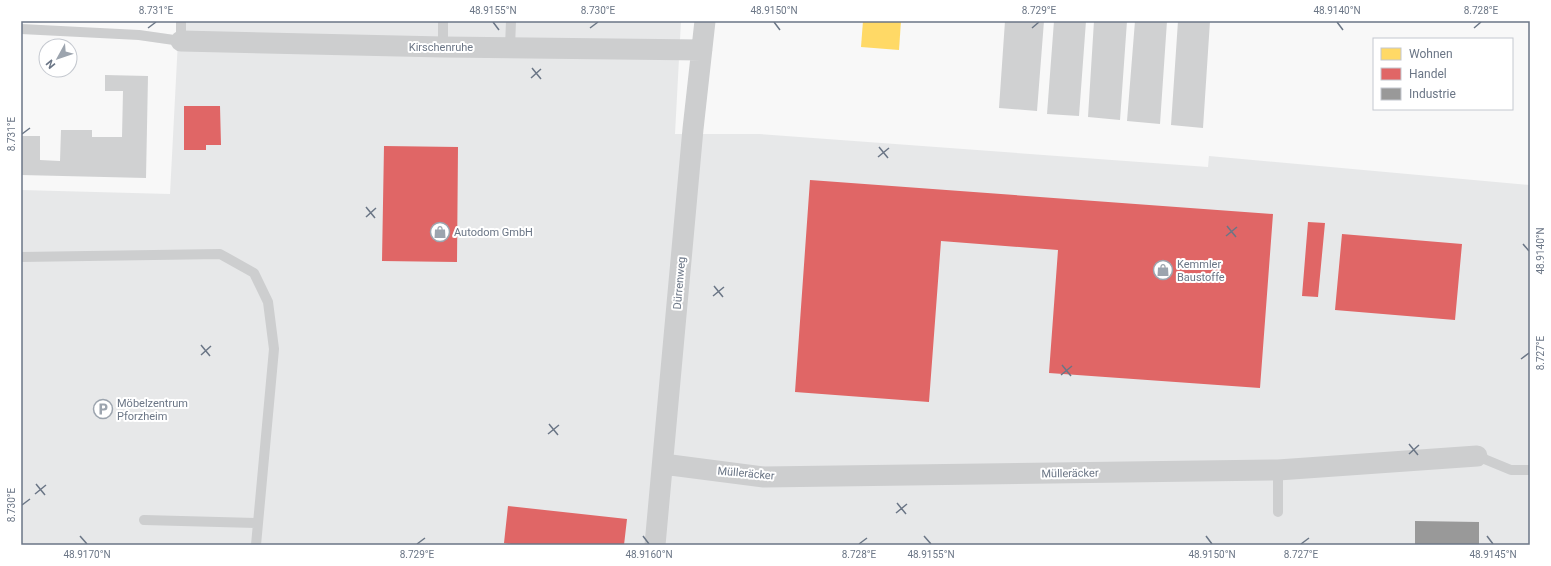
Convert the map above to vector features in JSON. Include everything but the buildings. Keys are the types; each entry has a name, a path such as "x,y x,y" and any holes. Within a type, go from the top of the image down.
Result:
{"street":[{"name":"Dürrenweg","path":"654,545 663,464 704,21"},
{"name":"Kirschenruhe","path":"181,31 443,47 702,50"},
{"name":"Mülleräcker","path":"663,464 764,477 1278,470 1477,456"}],"lane":[{"path":"443,21 443,47"},
{"path":"510,47 511,21"},
{"path":"21,29 139,35 181,31"},
{"path":"21,257 220,254 254,274 268,302 274,349 256,545"},
{"path":"1477,456 1511,470 1530,470"},
{"path":"1278,470 1278,512"},
{"path":"144,520 257,523"}],"shaded area":[{"path":"179,21 681,21 675,134 759,134 1208,167 1209,156 1530,185 1530,545 21,545 21,190 170,194"}],"place":[{"name":"Autodom GmbH","path":"440,232"},
{"name":"Kemmler Baustoffe","path":"1163,270"},
{"name":"Möbelzentrum Pforzheim","path":"103,409"}]}
